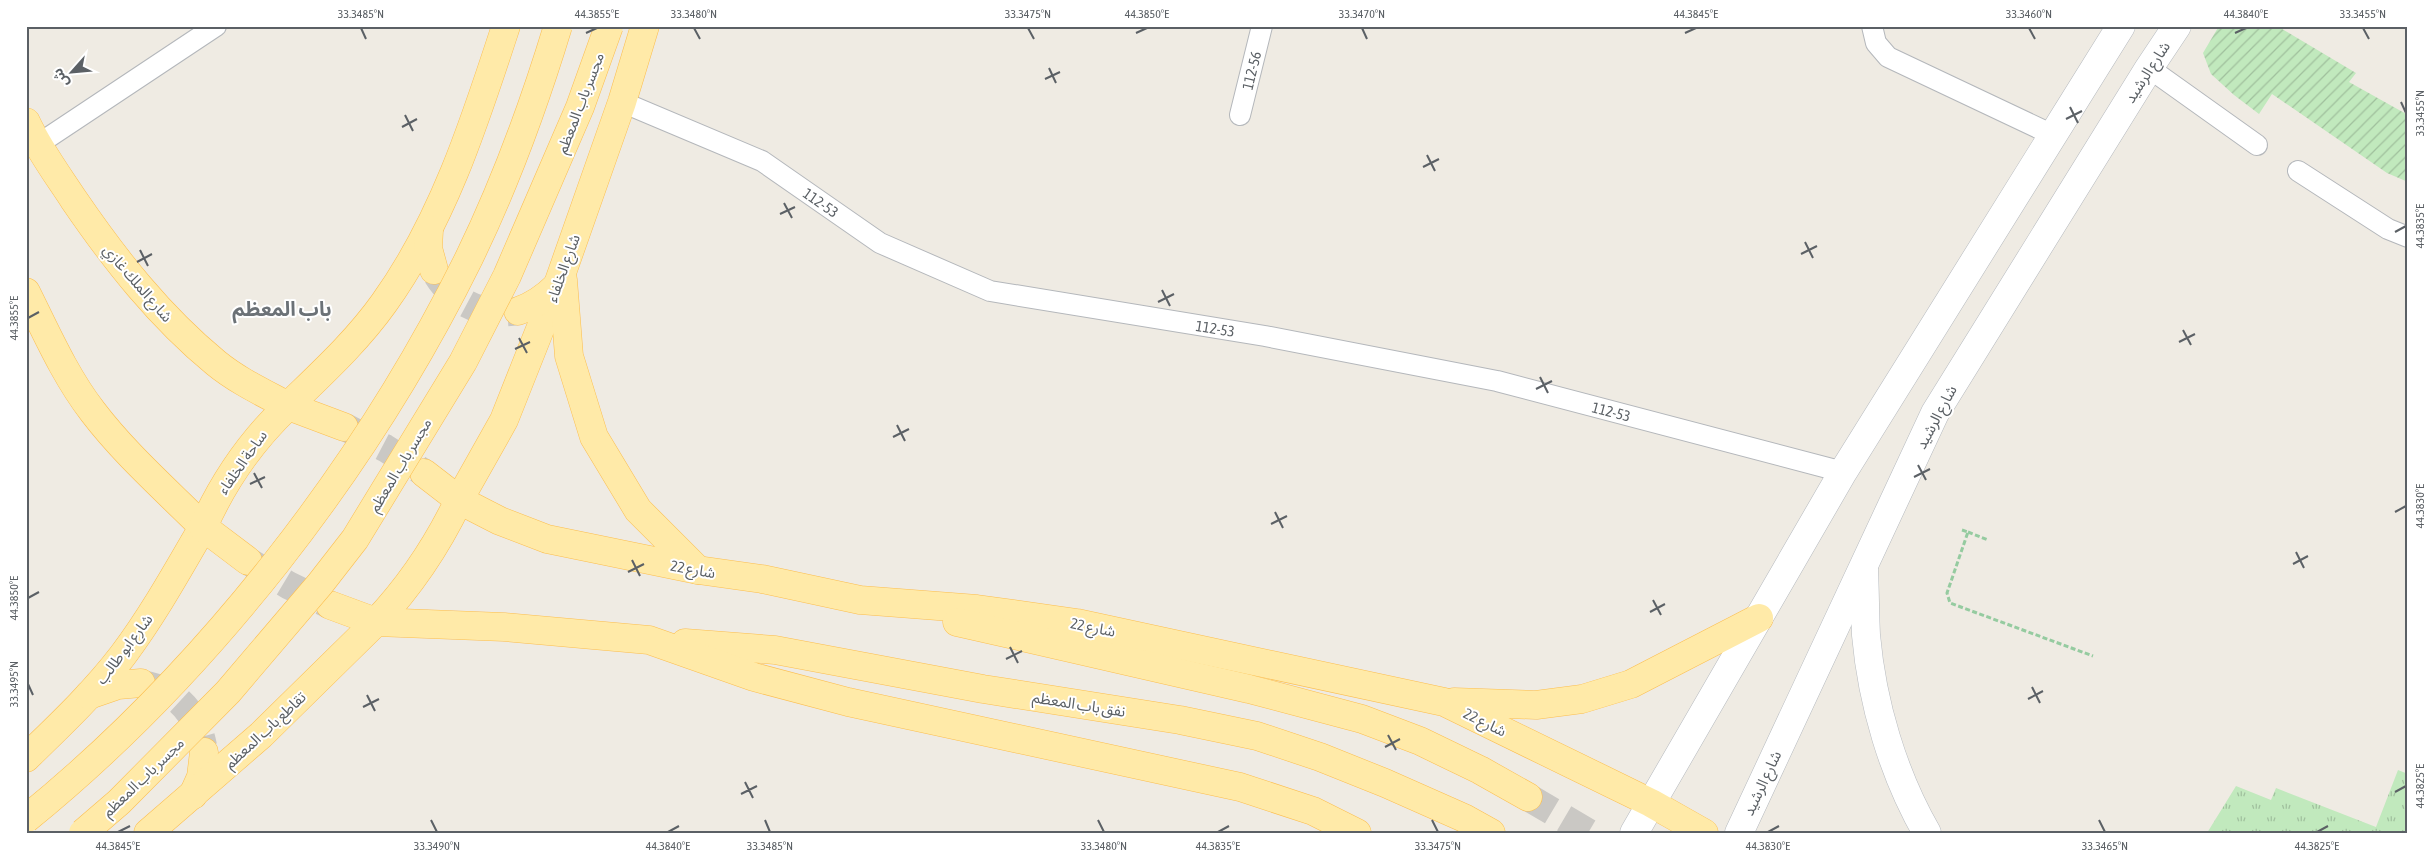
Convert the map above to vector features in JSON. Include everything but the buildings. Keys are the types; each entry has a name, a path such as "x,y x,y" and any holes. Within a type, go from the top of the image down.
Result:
{"main road":[{"path":"344,427 288,406 339,357 384,303 429,230 475,120 506,26"},
{"path":"26,820 93,763 203,650 295,538 375,422 424,343 469,257 536,94 558,26"},
{"name":"مجسر باب المعظم","path":"83,833 119,802 228,692 320,584 355,539 463,362 507,276 580,106 609,26"},
{"name":"شارع الخلفاء","path":"459,500 504,420 560,278 622,102 645,26"},
{"path":"1634,833 1843,472 2122,26"},
{"name":"شارع الرشيد","path":"1739,833 1935,413 2177,26"},
{"name":"شارع الملك غازي","path":"32,134 106,247 175,326 217,364 288,406"},
{"path":"429,230 428,248 434,270"},
{"path":"518,311 529,308 546,297 560,278"},
{"path":"560,278 568,356 594,437 638,510 698,570"},
{"path":"26,292 57,354 92,411 133,457 203,527 248,561"},
{"name":"ساحة الخلفاء","path":"203,527 233,470 259,436 288,406"},
{"path":"376,622 404,591 429,557 459,500 424,473"},
{"name":"شارع 22","path":"459,500 500,521 547,539 698,570 762,579 860,600 977,609 1077,623 1444,702 1651,803 1704,833"},
{"name":"شارع ابو طالب","path":"26,758 89,695 122,656 161,598 203,527"},
{"path":"1864,566 1866,637 1876,699 1894,760 1918,817 1927,833"},
{"path":"860,600 1249,689 1362,719 1420,741 1480,770 1528,797"},
{"path":"330,605 376,622 504,626 649,640 754,677 848,702 1240,787 1313,811 1357,833"},
{"path":"1444,702 1536,705 1582,698 1631,684 1758,618"},
{"name":"تقاطع باب المعظم","path":"148,833 261,736 376,622"},
{"name":"نفق باب المعظم","path":"649,640 775,650 983,689 1180,720 1257,736 1320,757 1385,782 1464,818 1491,833"},
{"path":"89,695 118,685 141,683"},
{"path":"193,795 201,777 204,752"}],"lane":[{"path":"32,134 216,26"},
{"name":"112-56","path":"1240,115 1262,26"},
{"path":"1872,26 1876,43 1888,58 2053,135"},
{"path":"2149,68 2257,145"},
{"name":"112-53","path":"622,102 762,161 880,243 990,291 1265,336 1497,381 1843,472"},
{"path":"2298,171 2388,229 2408,237"}],"path":[{"path":"1962,530 1988,540"},
{"path":"1968,532 1947,593 1950,602 2093,656"}],"green space":[{"path":"2219,26 2277,26 2356,73 2349,82 2408,115 2408,182 2387,173 2272,94 2259,114 2234,95 2211,74 2203,53"},
{"path":"2398,770 2408,774 2408,833 2207,833 2236,786 2271,800 2276,788 2376,827"}],"tunnel":[{"path":"437,275 452,294 472,306 494,312 518,311"},
{"path":"345,427 385,448 423,472"},
{"path":"248,561 288,585 330,605"},
{"path":"142,684 165,691 183,704 196,723 203,746"},
{"path":"1528,797 1589,833"}],"district":[{"name":"باب المعظم","path":"282,308"}]}
